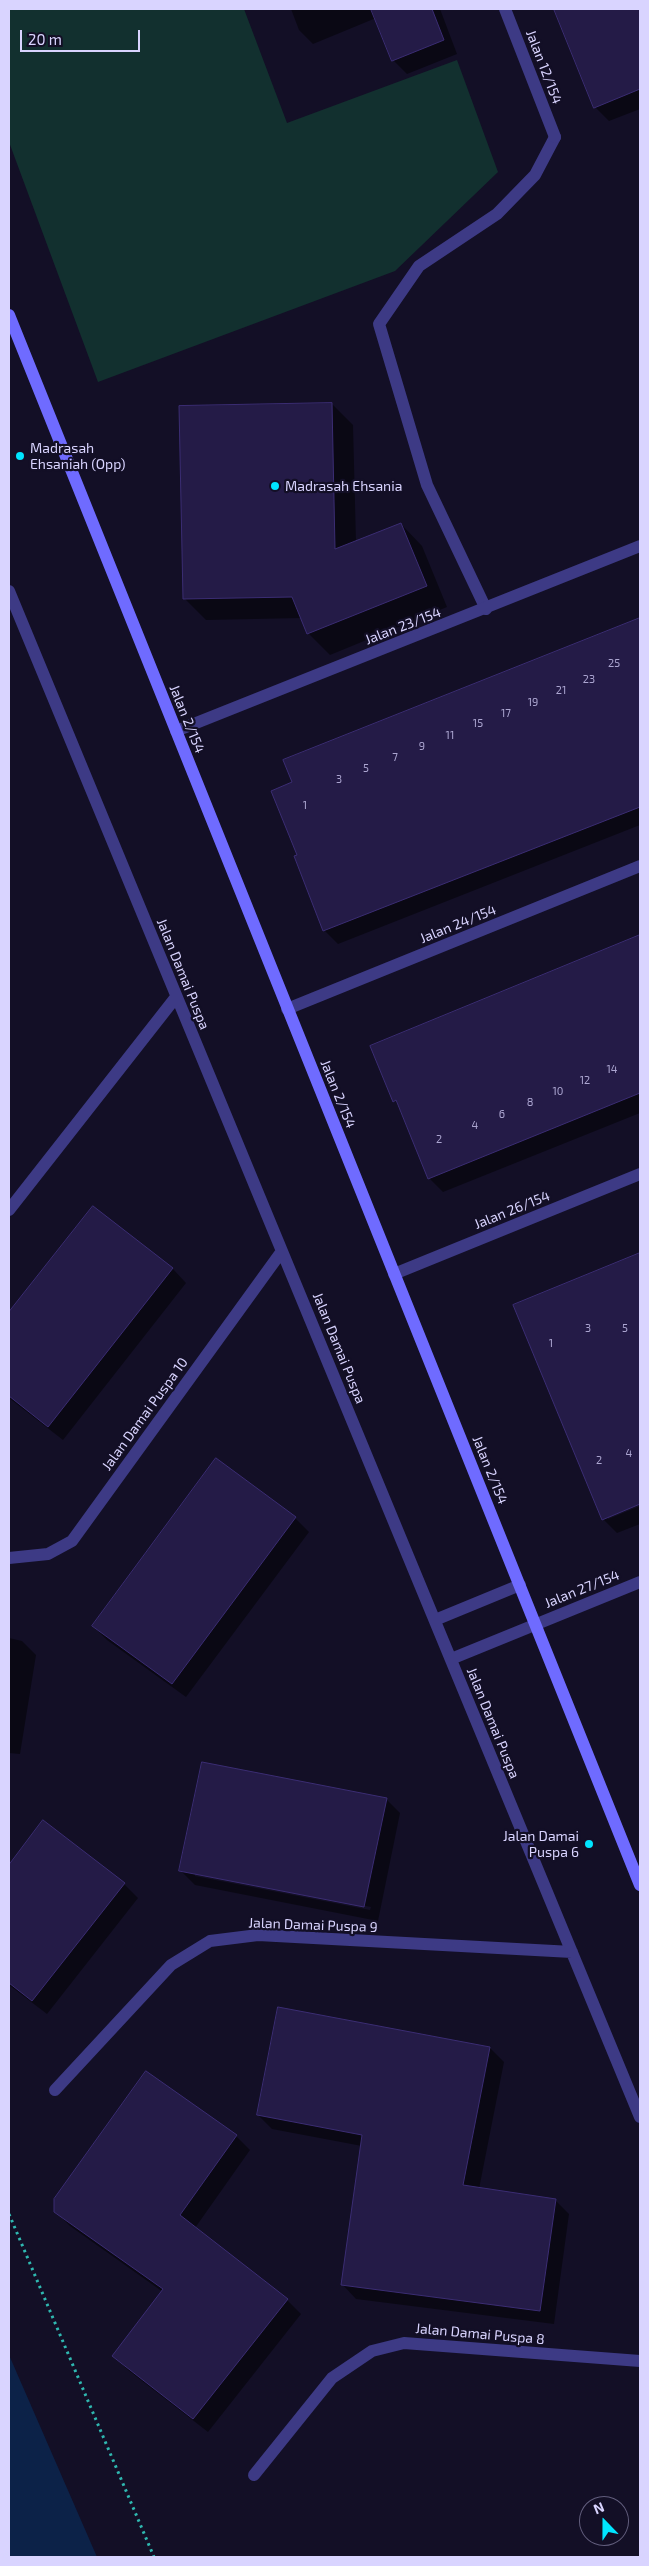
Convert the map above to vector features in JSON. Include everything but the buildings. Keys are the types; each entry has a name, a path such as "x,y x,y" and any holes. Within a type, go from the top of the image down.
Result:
{"street":[{"name":"Jalan 12/154","path":"486,609 427,485 379,324 419,266 497,214 535,175 555,136 505,9"},
{"name":"Jalan 2/154","path":"9,315 640,1885"},
{"name":"Jalan 23/154","path":"176,731 640,546"},
{"name":"Jalan Damai Puspa","path":"9,591 640,2117"},
{"name":"Jalan 24/154","path":"287,1009 640,866"},
{"path":"9,1210 176,997"},
{"name":"Jalan 26/154","path":"394,1274 640,1174"},
{"name":"Jalan Damai Puspa 10","path":"9,1558 48,1554 72,1540 282,1251"},
{"name":"Jalan 27/154","path":"451,1659 640,1582"},
{"path":"435,1620 520,1585"},
{"name":"Jalan Damai Puspa 9","path":"55,2090 171,1965 210,1940 258,1935 572,1952"},
{"name":"Jalan Damai Puspa 8","path":"254,2475 332,2378 372,2350 404,2342 640,2361"}],"path":[{"path":"9,2214 154,2557"}],"green space":[{"path":"9,9 244,9 287,123 457,60 498,172 395,271 98,382 9,142"}],"water":[{"path":"9,2355 97,2557 9,2557"}],"place":[{"name":"Madrasah Ehsaniah (Opp)","path":"20,456"},
{"name":"Madrasah Ehsania","path":"275,486"},
{"name":"Jalan Damai Puspa 6","path":"589,1844"}]}
